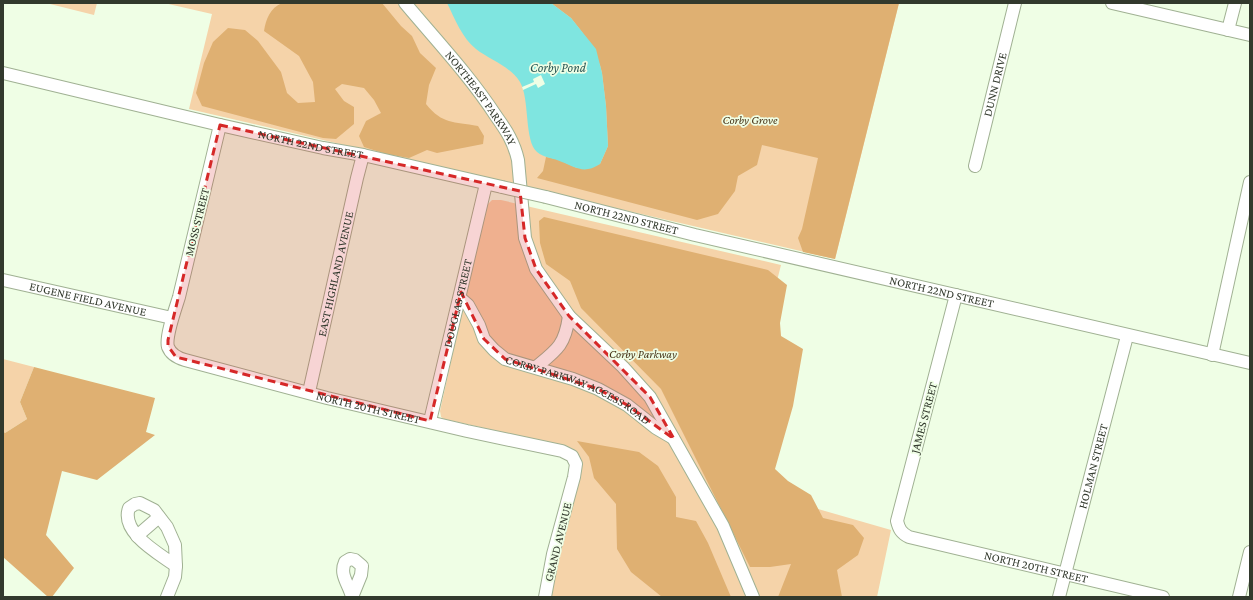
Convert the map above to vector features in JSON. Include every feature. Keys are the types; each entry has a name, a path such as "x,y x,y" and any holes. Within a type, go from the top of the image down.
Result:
{"street":[{"name":"NORTHEAST PARKWAY","path":"405,3 488,102 516,147 524,238 536,269 569,316"},
{"name":"DUNN DRIVE","path":"975,166 1015,3"},
{"path":"1112,3 1250,35"},
{"path":"1228,30 1235,3"},
{"name":"NORTH 22ND STREET","path":"3,73 220,125 323,148 363,155 546,197 695,235 1127,336 1250,363"},
{"name":"MOSS STREET","path":"172,318 179,297 220,125"},
{"name":"EAST HIGHLAND AVENUE","path":"309,392 363,155"},
{"name":"DOUGLAS STREET","path":"430,422 486,184"},
{"path":"1212,355 1249,188"},
{"name":"EUGENE FIELD AVENUE","path":"3,280 172,318"},
{"name":"JAMES STREET","path":"909,537 903,535 897,521 956,295"},
{"name":"CORBY PARKWAY ACCESS ROAD","path":"460,298 468,305 479,325 484,339 505,359 572,378 598,389 627,405 656,428 674,439"},
{"path":"536,367 552,354 562,343 567,331 569,316"},
{"path":"569,316 623,367 650,397 723,526 753,597"},
{"name":"NORTH 20TH STREET","path":"172,318 168,346 176,357 327,398 568,453 572,456 576,464 572,486"},
{"name":"HOLMAN STREET","path":"1059,597 1127,336"},
{"name":"GRAND AVENUE","path":"545,597 553,554 572,486"},
{"path":"167,597 173,584 176,566 175,544 167,527 154,510 140,503 129,508 128,518 137,536 144,543 176,566"},
{"path":"137,536 159,517"},
{"name":"NORTH 20TH STREET","path":"909,537 1163,597"},
{"path":"1239,597 1250,552"}],"highlighted area":[{"path":"220,125 520,191 525,238 536,269 569,316 650,397 674,439 627,405 598,389 505,359 484,339 461,292 430,421 176,357 168,346 168,340"}],"green space":[{"path":"46,3 97,3 94,15"},
{"name":"Corby Grove","path":"164,3 899,3 835,259 189,109 212,14"},
{"path":"282,3 382,3 401,26 412,36 420,53 436,68 429,85 426,104 432,111 443,119 478,126 484,136 483,144 437,153 427,150 409,158 386,154 364,147 359,136 366,121 381,113 374,100 364,88 342,84 335,89 344,101 354,107 354,124 336,139 323,138 202,106 196,93 204,63 213,42 228,28 245,30 258,41 281,72 287,93 298,103 315,102 313,82 299,56 264,31 269,14 274,8"},
{"path":"551,3 899,3 835,259 803,252 798,238 802,229 818,158 762,145 757,165 738,176 735,191 718,214 697,220 537,178 543,171 546,157 557,159 577,168 600,164 608,146 606,106 600,65 582,32 571,18"},
{"name":"Corby Parkway","path":"492,200 501,200 781,265 761,344 759,492 891,530 877,597 550,597 560,547 581,472 578,456 573,450 565,446 444,419 441,417 440,411 486,211 488,204"},
{"path":"544,217 768,270 787,285 780,323 781,336 803,349 793,406 775,469 788,481 811,495 823,518 853,525 864,538 858,555 837,570 842,597 778,597 791,564 770,567 750,567 661,389 581,308 570,281 546,264 540,243 539,221"},
{"path":"3,359 34,367 20,402 27,419 5,433 3,431"},
{"path":"34,367 155,398 146,432 155,435 97,480 62,471 46,535 74,568 52,597 48,597 3,557 3,431 5,433 27,419 20,402"},
{"path":"577,441 639,452 658,466 676,497 676,517 696,521 708,543 731,597 662,597 631,572 617,549 616,504 594,478 589,457"}],"water":[{"name":"Corby Pond","path":"447,3 551,3 571,18 596,49 602,73 606,106 608,146 600,164 591,168 582,169 546,157 537,152 530,139 525,99 520,82 516,76 505,67 471,45 459,28"}],"pier":[{"path":"541,75 545,84 538,88 536,84 523,90 522,87 534,82 533,79"}]}
